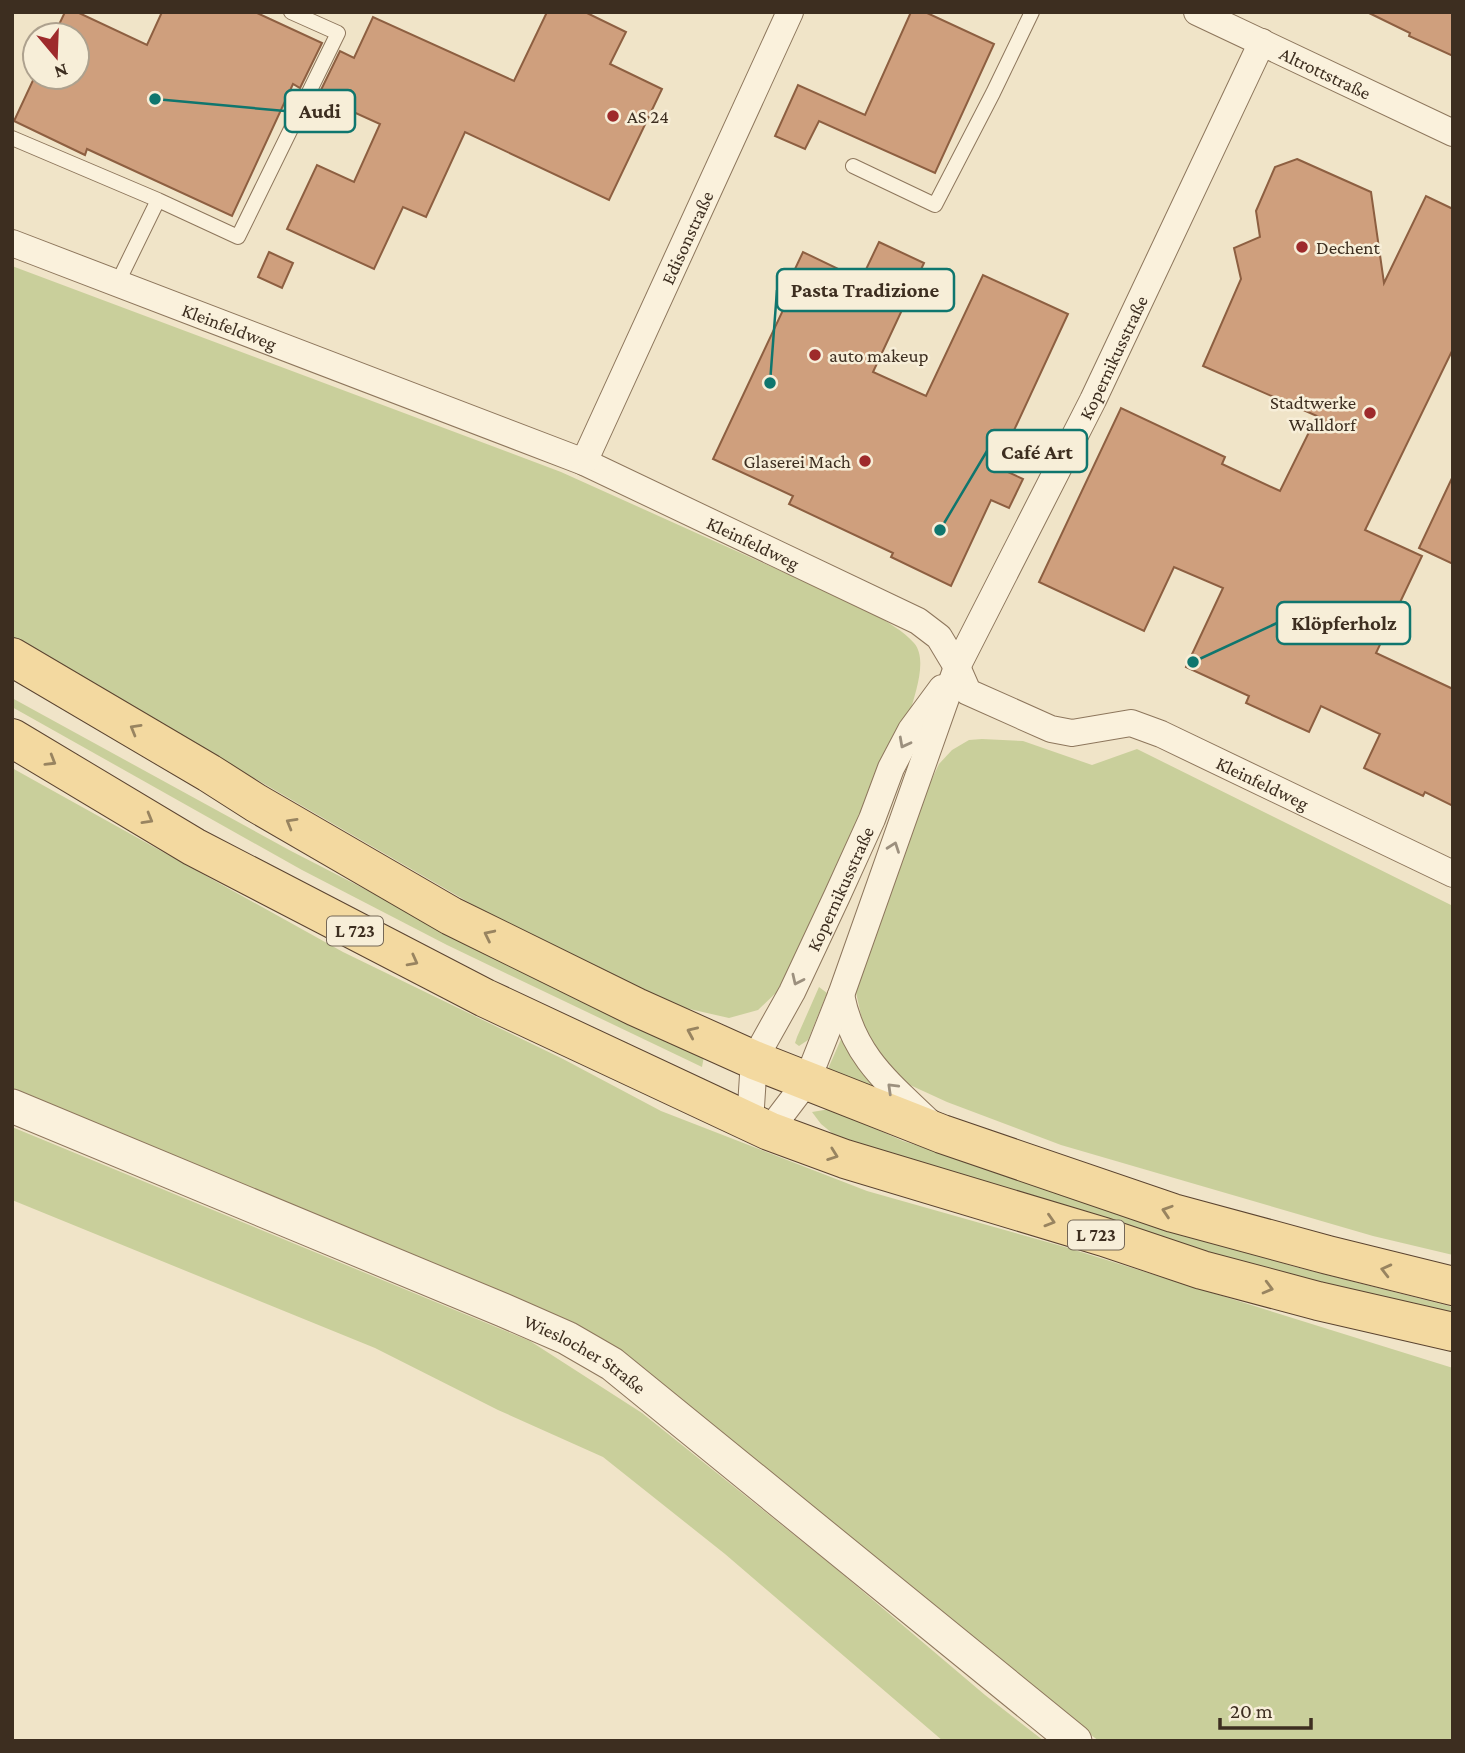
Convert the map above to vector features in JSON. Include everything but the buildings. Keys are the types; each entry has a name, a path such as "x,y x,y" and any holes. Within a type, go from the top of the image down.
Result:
{"main road":[{"name":"L 723","path":"12,657 451,916 636,1007 754,1060 942,1134 1173,1213 1453,1286"},
{"name":"L 723","path":"12,738 194,847 412,961 759,1126 845,1159 1104,1237 1202,1270 1318,1301 1453,1332"}],"street":[{"name":"Edisonstraße","path":"584,463 790,12"},
{"name":"Altrottstraße","path":"1197,12 1453,133"},
{"name":"Kopernikusstraße","path":"759,1126 807,1081 841,995 957,667 1093,400 1262,43"},
{"name":"Kleinfeldweg","path":"12,243 584,463 918,621 939,637 968,692 1051,729 1072,733 1131,723 1161,734 1453,874"},
{"name":"Kopernikusstraße","path":"759,1126 754,1060 792,992 872,819 891,768 911,730 957,667"},
{"path":"841,995 846,1020 863,1054 885,1081 942,1134"},
{"name":"Wieslocher Straße","path":"12,1106 503,1310 567,1338 612,1364 1075,1741"}],"lane":[{"path":"12,138 238,237 338,33 292,12"},
{"path":"853,166 935,205 1032,12"},
{"path":"118,282 158,200"}],"green space":[{"path":"12,266 561,472 874,613 910,639 918,650 920,667 910,712 781,988 758,1010 729,1018 685,1008 539,943 12,638"},
{"path":"12,698 291,851 452,934 704,1056 702,1067 447,945 302,870 12,707"},
{"path":"969,740 1023,741 1092,765 1137,749 1453,906 1453,1255 1373,1236 1061,1145 947,1102 910,1085 885,1064 863,1024 855,988 913,819 939,764 952,750"},
{"path":"12,768 343,952 563,1059 661,1111 867,1191 1065,1247 1453,1368 1453,1741 1099,1741 986,1656 659,1383 12,1091"},
{"path":"819,987 827,993 808,1040 799,1046 795,1043 797,1037"},
{"path":"842,1037 861,1069 886,1095 827,1071"},
{"path":"830,1109 903,1141 1292,1266 1453,1307 1453,1317 1287,1278 843,1142 821,1124 812,1112"},
{"path":"12,1127 530,1341 642,1413 1044,1741 943,1741 725,1554 603,1457 498,1410 375,1348 12,1200"}],"place":[{"name":"Audi","path":"155,99"},
{"name":"AS 24","path":"613,116"},
{"name":"Dechent","path":"1302,247"},
{"name":"auto makeup","path":"815,355"},
{"name":"Pasta Tradizione","path":"770,383"},
{"name":"Stadtwerke Walldorf","path":"1370,413"},
{"name":"Glaserei Mach","path":"865,461"},
{"name":"Café Art","path":"940,530"},
{"name":"Klöpferholz","path":"1193,662"}]}
